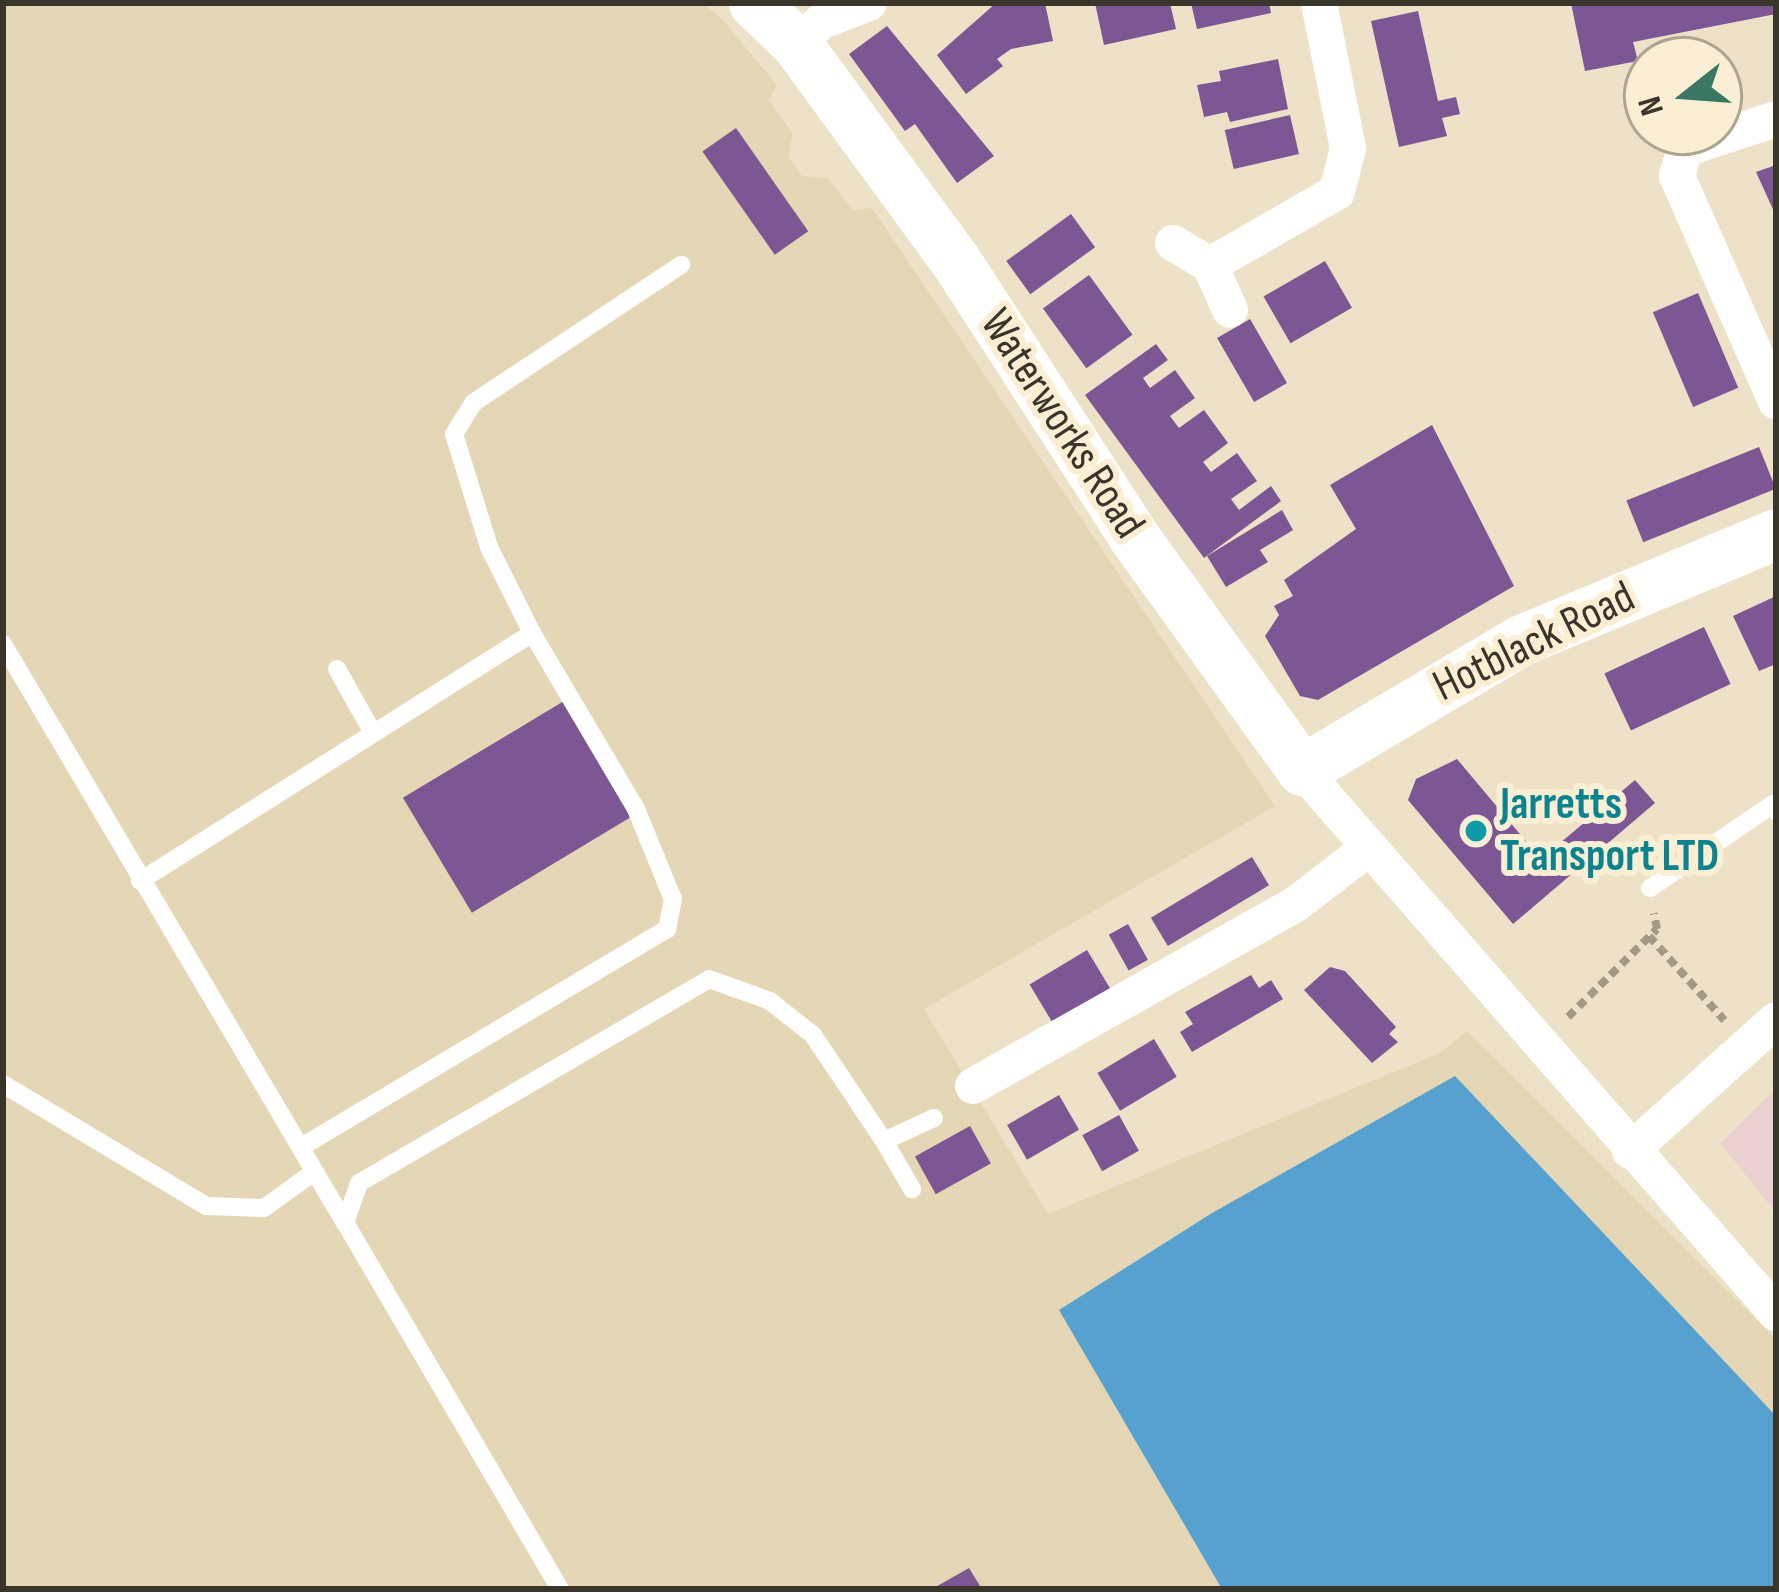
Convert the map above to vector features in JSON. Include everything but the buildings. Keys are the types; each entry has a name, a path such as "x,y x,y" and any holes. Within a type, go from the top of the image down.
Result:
{"street":[{"name":"Waterworks Road","path":"754,3 796,43 956,260 1135,537 1302,770 1537,1047 1773,1303"},
{"path":"796,43 822,21 869,3"},
{"path":"1210,265 1337,192 1348,148 1319,3"},
{"path":"1776,118 1685,148 1677,176 1776,401"},
{"path":"1173,243 1210,265 1229,310"},
{"name":"Hotblack Road","path":"1302,770 1519,641 1776,534"},
{"path":"973,1086 1296,904 1366,850"},
{"path":"1630,1151 1776,1020"}],"lane":[{"path":"304,1145 667,929 673,899 636,809 532,632 460,472 454,434 473,403 681,265"},
{"path":"140,880 532,632"},
{"path":"3,644 140,880 304,1145 310,1175 345,1223 560,1589"},
{"path":"338,669 372,731"},
{"path":"1649,888 1773,804 1776,811"},
{"path":"345,1223 358,1183 709,980 770,1001 813,1035 912,1189"},
{"path":"3,1084 206,1206 264,1208 310,1175"},
{"path":"884,1141 934,1118"}],"path":[{"path":"1537,1047 1657,929 1649,888"},
{"path":"1649,936 1745,1043"}],"shaded area":[{"path":"3,3 703,3 721,18 777,85 769,100 793,134 788,156 802,176 828,178 852,210 872,208 1275,806 924,1009 1048,1214 1440,1053 1467,1031 1776,1339 1776,1589 3,1589"},
{"path":"1776,1089 1776,1213 1720,1143"}],"water":[{"path":"1455,1076 1776,1416 1776,1589 1222,1589 1059,1310 1212,1213"}],"place":[{"name":"Jarretts Transport LTD","path":"1476,831"}]}
